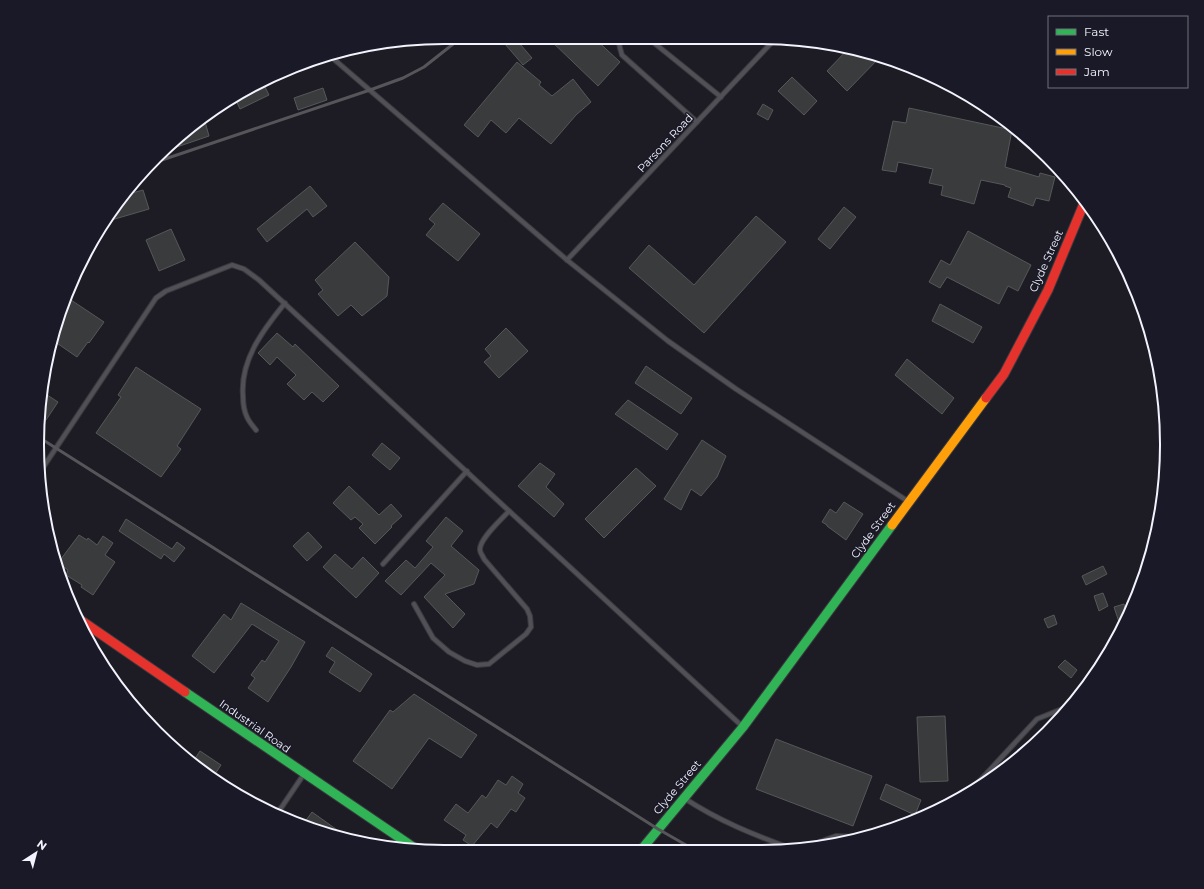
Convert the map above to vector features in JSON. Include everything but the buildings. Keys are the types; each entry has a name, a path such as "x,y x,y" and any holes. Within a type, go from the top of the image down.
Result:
{"street":[{"name":"Clyde Street","path":"645,845 743,727 1004,374 1048,290 1082,208"},
{"name":"Industrial Road","path":"86,624 407,843"}],"lane":[{"path":"619,44 622,55 697,122"},
{"path":"656,44 721,96"},
{"name":"Parsons Road","path":"567,260 770,44"},
{"path":"335,60 567,260 674,346 736,389 909,502"},
{"path":"45,465 156,298 166,291 232,266 244,269 285,303 743,727"},
{"path":"256,430 247,419 243,407 242,390 244,370 251,352 260,336 269,322 285,303"},
{"path":"383,564 467,471"},
{"path":"414,604 433,638 449,652 465,661 477,665 489,664 526,634 531,627 530,616 527,609 484,559 480,550 481,543 509,511"},
{"path":"983,777 1037,720 1060,710"},
{"path":"279,810 304,774"},
{"path":"684,798 705,812 750,833 780,844"},
{"path":"828,839 836,836 841,836"}],"railway":[{"path":"162,160 403,78 424,67 453,44"},
{"path":"44,441 658,829 686,845"}],"traffic: fast":[{"path":"645,845 743,727 892,525"},
{"path":"185,692 408,843"}],"traffic: slow":[{"path":"892,525 986,398"}],"traffic: jam":[{"path":"986,398 1004,374 1048,290 1082,208"},
{"path":"86,624 185,692"}]}
